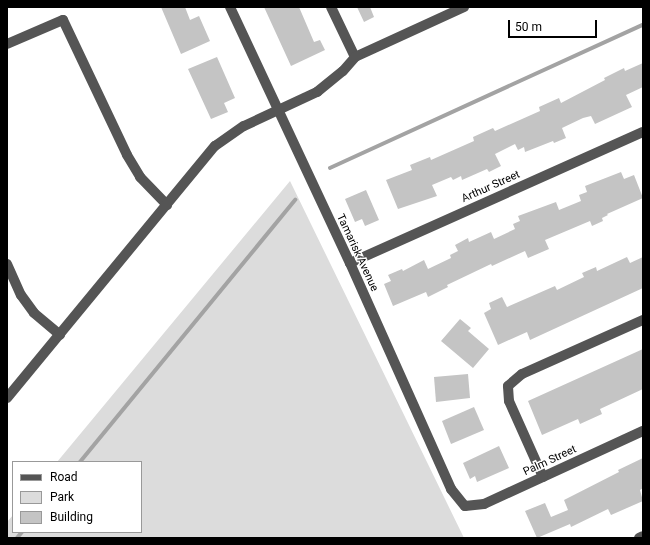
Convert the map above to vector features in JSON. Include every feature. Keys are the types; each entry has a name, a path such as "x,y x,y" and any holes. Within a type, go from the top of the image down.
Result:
{"street":[{"name":"Tamarisk Avenue","path":"230,7 350,263 451,489 466,506"},
{"path":"331,7 355,57"},
{"path":"7,398 216,146 244,126 316,92 343,71 355,57 464,7"},
{"path":"7,44 63,20 127,155 140,176 167,205"},
{"name":"Arthur Street","path":"350,263 643,132"},
{"path":"7,264 21,295 34,313 60,335"},
{"path":"543,478 509,401 508,386 522,374 643,320"},
{"name":"Palm Street","path":"466,506 484,504 643,431"},
{"path":"639,538 643,536"}],"green space":[{"path":"290,181 464,538 7,538 7,522 12,516 12,533 142,533 142,461 58,461"}],"building":[{"path":"161,7 185,7 190,20 199,16 210,41 181,54"},
{"path":"264,7 299,7 314,42 320,40 325,50 291,66"},
{"path":"357,7 370,7 374,17 364,22"},
{"path":"217,57 235,98 224,103 228,112 211,119 188,69"},
{"path":"643,63 643,87 626,95 632,107 595,124 591,116 583,118 562,128 566,138 554,143 553,141 525,152 524,147 518,150 515,144 495,154 501,166 489,172 487,169 462,180 461,176 453,180 451,177 432,185 437,196 398,209 386,180 412,170 410,165 430,157 431,160 474,141 473,137 493,128 495,131 540,111 539,107 559,98 561,103 605,80 604,78 624,68 625,71"},
{"path":"621,172 624,179 634,175 643,198 607,214 608,215 602,218 603,221 592,226 590,221 545,240 549,249 528,258 525,251 492,266 491,264 447,285 448,287 428,297 426,292 393,306 384,284 391,281 388,275 402,269 403,271 424,260 428,269 451,258 450,255 458,251 455,245 468,238 469,242 491,232 494,239 515,229 513,224 520,221 518,216 556,202 559,210 581,201 579,195 587,192 585,186"},
{"path":"366,190 379,220 365,226 362,219 355,222 345,199"},
{"path":"627,257 630,263 643,257 643,288 530,340 527,332 498,345 484,313 491,309 489,303 502,297 507,307 555,286 557,290 584,277 582,273 596,267 597,271"},
{"path":"460,319 471,328 468,331 489,349 473,368 441,341"},
{"path":"643,349 643,389 600,409 602,414 580,424 578,419 542,435 528,401"},
{"path":"468,374 470,398 436,402 434,377"},
{"path":"474,407 484,430 451,444 442,421"},
{"path":"499,446 509,468 477,482 475,476 470,479 463,463"},
{"path":"643,458 643,488 640,490 643,501 611,515 608,509 571,527 570,524 537,538 525,511 545,503 551,517 568,510 564,500"}],"waterway":[{"path":"330,168 643,25"},
{"path":"81,461 295,200"},
{"path":"17,538 21,533"}]}
